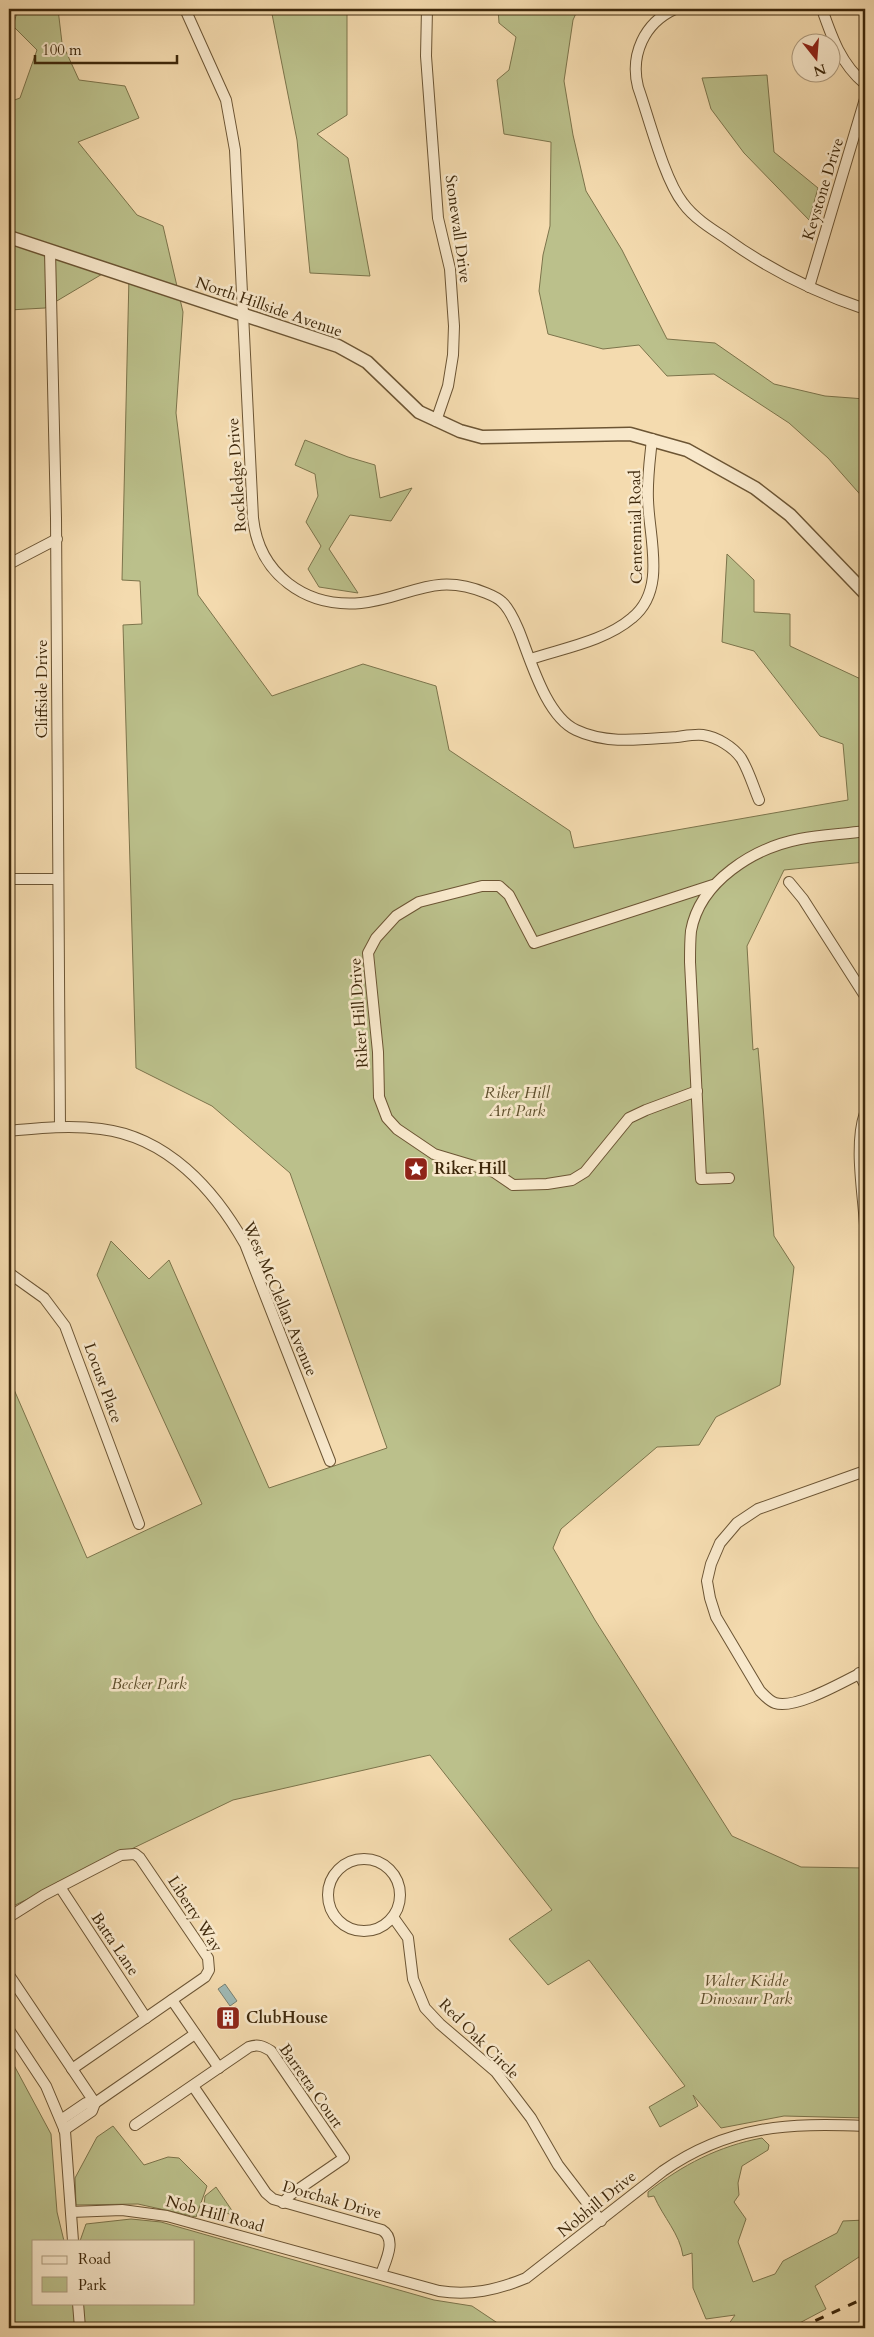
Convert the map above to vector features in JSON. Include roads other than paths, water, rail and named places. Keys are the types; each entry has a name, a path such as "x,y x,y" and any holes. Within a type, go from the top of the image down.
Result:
{"street":[{"name":"Rockledge Drive","path":"185,9 226,100 230,118 235,150 254,528 263,554 273,570 286,583 302,593 320,600 338,603 362,603 441,583 463,584 502,602 512,616 553,709 564,722 575,730 603,739 628,740 703,735 718,740 730,747 740,757 759,800"},
{"name":"Stonewall Drive","path":"427,9 426,56 438,218 450,269 454,326 448,386 436,421"},
{"path":"675,9 659,18 645,34 639,46 635,66 638,87 670,178 683,204 708,226 758,261 824,295 865,309"},
{"path":"822,9 832,38 842,58 865,84"},
{"name":"Keystone Drive","path":"808,287 865,100"},
{"name":"North Hillside Avenue","path":"9,238 338,346 367,362 419,412 460,431 482,437 595,433 630,434 687,450 755,488 790,515 865,593"},
{"name":"Cliffside Drive","path":"50,251 56,539 60,1127"},
{"name":"Centennial Road","path":"530,659 600,636 632,618 643,608 651,592 654,567 648,499 652,439"},
{"path":"9,564 56,539"},
{"name":"Riker Hill Drive","path":"729,1178 701,1179 690,962 691,930 702,902 713,885 738,864 774,847 799,839 865,832"},
{"path":"9,879 58,879"},
{"path":"789,882 808,907 865,996"},
{"name":"Riker Hill Drive","path":"696,1091 629,1118 595,1162 572,1180 547,1184 513,1185 494,1172 434,1154 397,1129 387,1118 379,1097 378,1052 368,953 376,938 396,916 419,902 482,886 499,886 509,895 534,943 713,885"},
{"path":"865,1113 860,1142 865,1225"},
{"name":"West McClellan Avenue","path":"9,1131 60,1127 102,1129 122,1133 175,1160 196,1177 229,1216 244,1244 330,1461"},
{"name":"Locust Place","path":"9,1273 44,1298 65,1326 139,1524"},
{"path":"865,1471 758,1509 736,1523 720,1543 711,1564 708,1580 716,1617 760,1691 767,1699 776,1703 794,1703 862,1672 865,1685"},
{"name":"Liberty Way","path":"9,1918 60,1887 121,1855 135,1854 140,1858 208,1958 210,1965 205,1977 72,2069"},
{"path":"354,1860 377,1861 387,1866 394,1874 400,1890 398,1907 393,1917 384,1926 372,1930 359,1931 347,1927 337,1920 330,1909 328,1897 329,1884 335,1873 344,1865 354,1860"},
{"name":"Batta Lane","path":"60,1887 146,2018"},
{"name":"Red Oak Circle","path":"393,1917 408,1938 413,1979 425,2008 440,2024 496,2072 531,2118 558,2165 601,2221"},
{"path":"9,1976 95,2103"},
{"path":"172,2000 219,2068"},
{"path":"9,2030 46,2086 62,2125 73,2240"},
{"path":"62,2125 92,2111 95,2103 195,2034"},
{"name":"Barretta Court","path":"135,2125 249,2047 257,2045 271,2051 344,2158 290,2195 283,2203"},
{"name":"Dorchak Drive","path":"193,2086 266,2193 273,2200 388,2233 391,2241 382,2274"},
{"name":"Nobhill Drive","path":"349,2266 460,2294 506,2287 530,2275 676,2162 726,2138 743,2132 782,2126 865,2126"},
{"name":"Nob Hill Road","path":"71,2212 122,2210 166,2216 349,2266"},
{"path":"78,2304 80,2328"}],"water":[{"path":"225,1984 237,2001 230,2006 218,1989"}],"railway":[{"path":"799,2328 865,2298"}],"place":[{"name":"Riker Hill","path":"416,1169"},
{"name":"ClubHouse","path":"228,2018"}],"park label":[{"name":"Riker Hill Art Park","path":"517,1102"},
{"name":"Becker Park","path":"149,1684"},
{"name":"Walter Kidde Dinosaur Park","path":"746,1990"}]}
